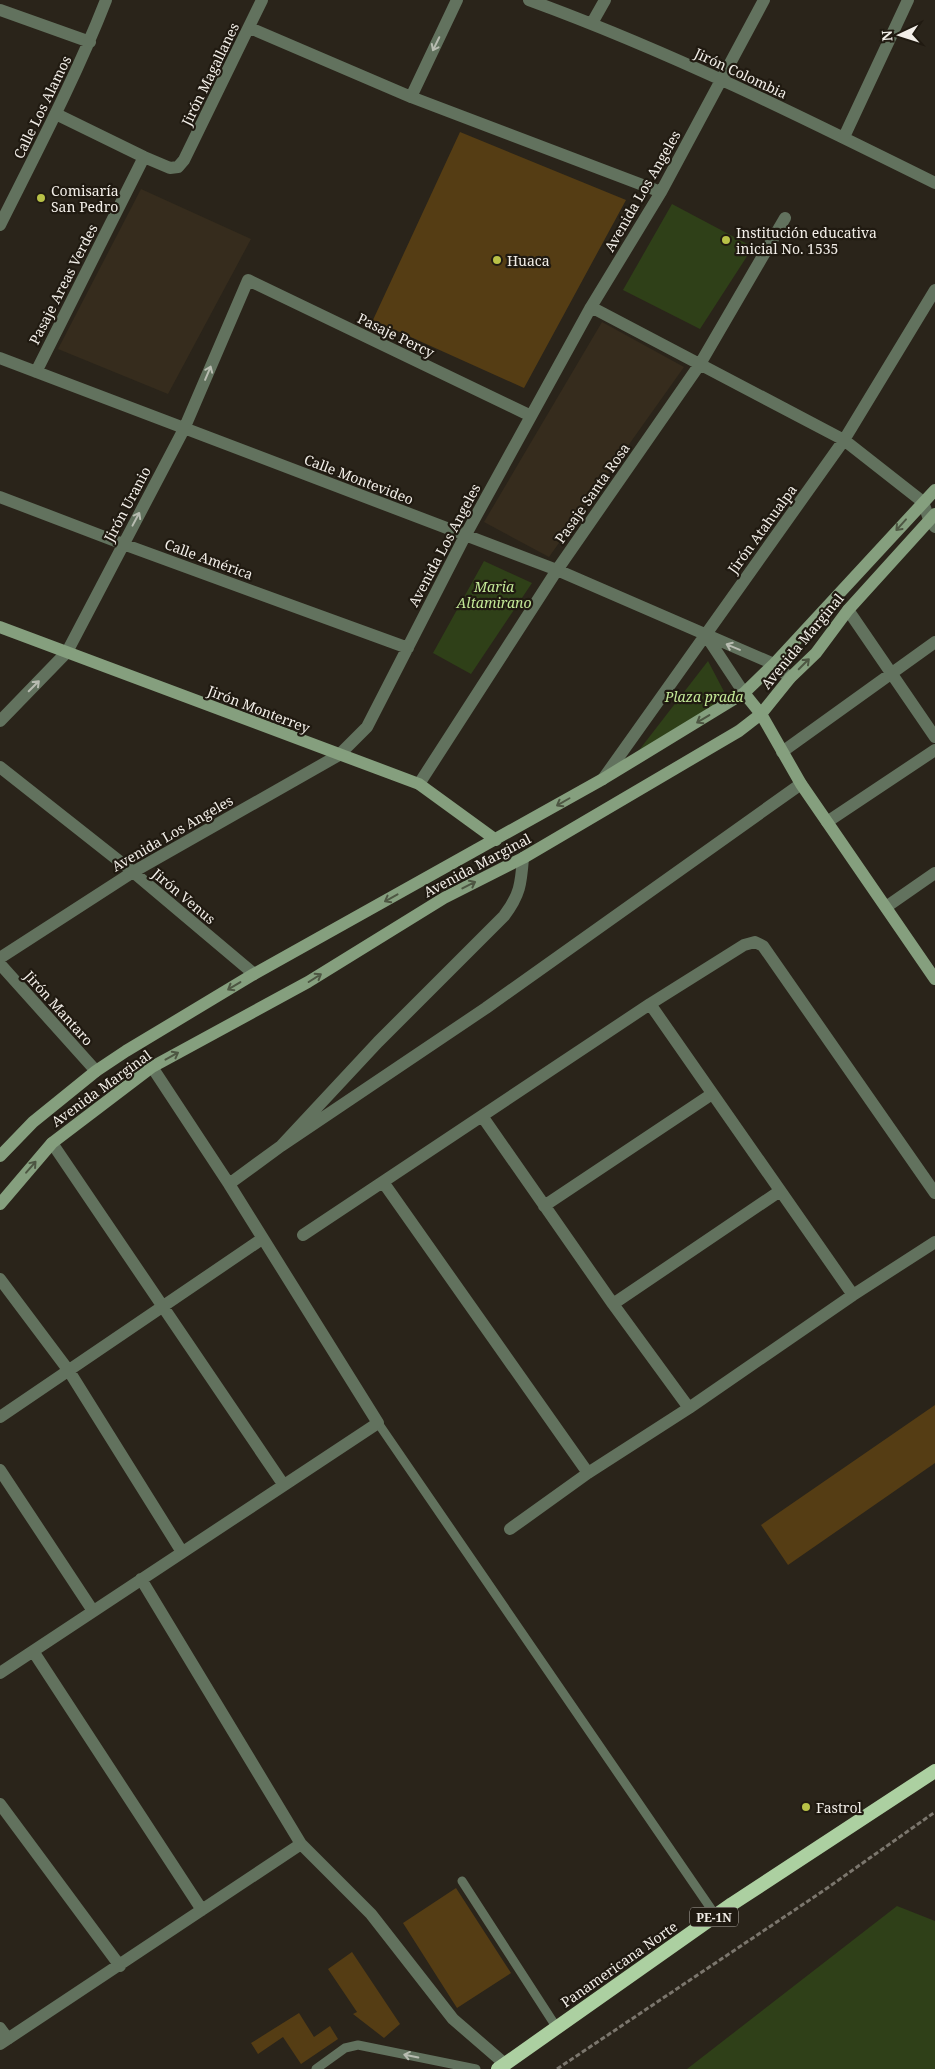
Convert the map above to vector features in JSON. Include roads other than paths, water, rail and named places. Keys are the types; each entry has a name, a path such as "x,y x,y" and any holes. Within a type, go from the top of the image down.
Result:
{"highway":[{"name":"Panamericana Norte","path":"507,2068 557,2028 716,1916 935,1771"}],"main road":[{"name":"Avenida Marginal","path":"0,1156 33,1122 96,1071 254,974 603,779 744,693 774,664 935,490"},
{"name":"Avenida Marginal","path":"0,1204 52,1143 152,1067 308,982 444,898 523,858 739,731 761,714 790,678 816,653 848,610 933,520"},
{"name":"Jirón Monterrey","path":"0,627 419,784 496,840"},
{"path":"744,693 761,714 801,784 935,979"}],"street":[{"name":"Calle Los Alamos","path":"0,225 5,202 56,114 90,42 106,0"},
{"name":"Jirón Magallanes","path":"144,157 170,168 178,167 184,160 262,0"},
{"path":"411,97 457,0"},
{"name":"Jirón Colombia","path":"529,0 592,23 720,79 935,183"},
{"path":"592,23 605,0"},
{"name":"Avenida Los Angeles","path":"0,958 133,872 340,755 367,727 465,536 591,308 661,192 764,0"},
{"path":"844,138 908,0"},
{"path":"0,10 90,42"},
{"path":"250,28 411,97 661,192"},
{"path":"56,114 144,157"},
{"name":"Pasaje Areas Verdes","path":"36,372 144,157"},
{"name":"Pasaje Santa Rosa","path":"419,784 556,570 700,364 785,218"},
{"name":"Pasaje Percy","path":"248,280 531,416"},
{"name":"Jirón Uranio","path":"0,721 67,652 184,429 248,280"},
{"name":"Jirón Atahualpa","path":"603,779 844,440 935,290"},
{"path":"591,308 844,440 923,502 933,520"},
{"name":"Calle Montevideo","path":"0,358 556,570 774,664 790,678"},
{"name":"Calle América","path":"0,497 408,648"},
{"path":"848,610 935,736"},
{"path":"705,634 744,693"},
{"path":"782,752 935,642"},
{"path":"827,822 935,750"},
{"name":"Jirón Venus","path":"0,766 133,872 254,974"},
{"path":"229,1184 281,1146 486,1008 801,784"},
{"path":"281,1146 378,1042 504,916 514,902 521,886 523,858"},
{"path":"886,907 935,873"},
{"path":"303,1235 650,1004 744,945 755,942 763,946 935,1193"},
{"name":"Jirón Mantaro","path":"0,964 96,1071"},
{"path":"650,1004 853,1295"},
{"path":"0,1674 283,1484 378,1423 229,1184 152,1067"},
{"path":"544,1206 712,1094"},
{"path":"482,1116 613,1304 689,1408"},
{"path":"52,1143 283,1484"},
{"path":"383,1182 588,1473"},
{"path":"613,1304 780,1191"},
{"path":"0,1417 262,1239"},
{"path":"510,1529 588,1473 689,1408 853,1295 935,1242"},
{"path":"0,1279 69,1371 182,1552"},
{"path":"0,1470 93,1611"},
{"path":"141,1579 301,1844 371,1914 453,2019 507,2068"},
{"path":"33,1651 202,1910"},
{"path":"0,1804 120,1966"},
{"path":"0,2028 4,2042 301,1844"}],"lane":[{"path":"378,1423 716,1916"},
{"path":"462,1881 557,2028"},
{"path":"316,2069 346,2048 358,2045 476,2069"}],"place":[{"name":"Comisaría San Pedro","path":"41,198"},
{"name":"Institución educativa inicial No. 1535","path":"726,240"},
{"name":"Huaca","path":"497,260"},
{"name":"Fastrol","path":"806,1807"}],"park label":[{"name":"Maria Altamirano","path":"494,594"},
{"name":"Plaza prada","path":"704,696"}]}
